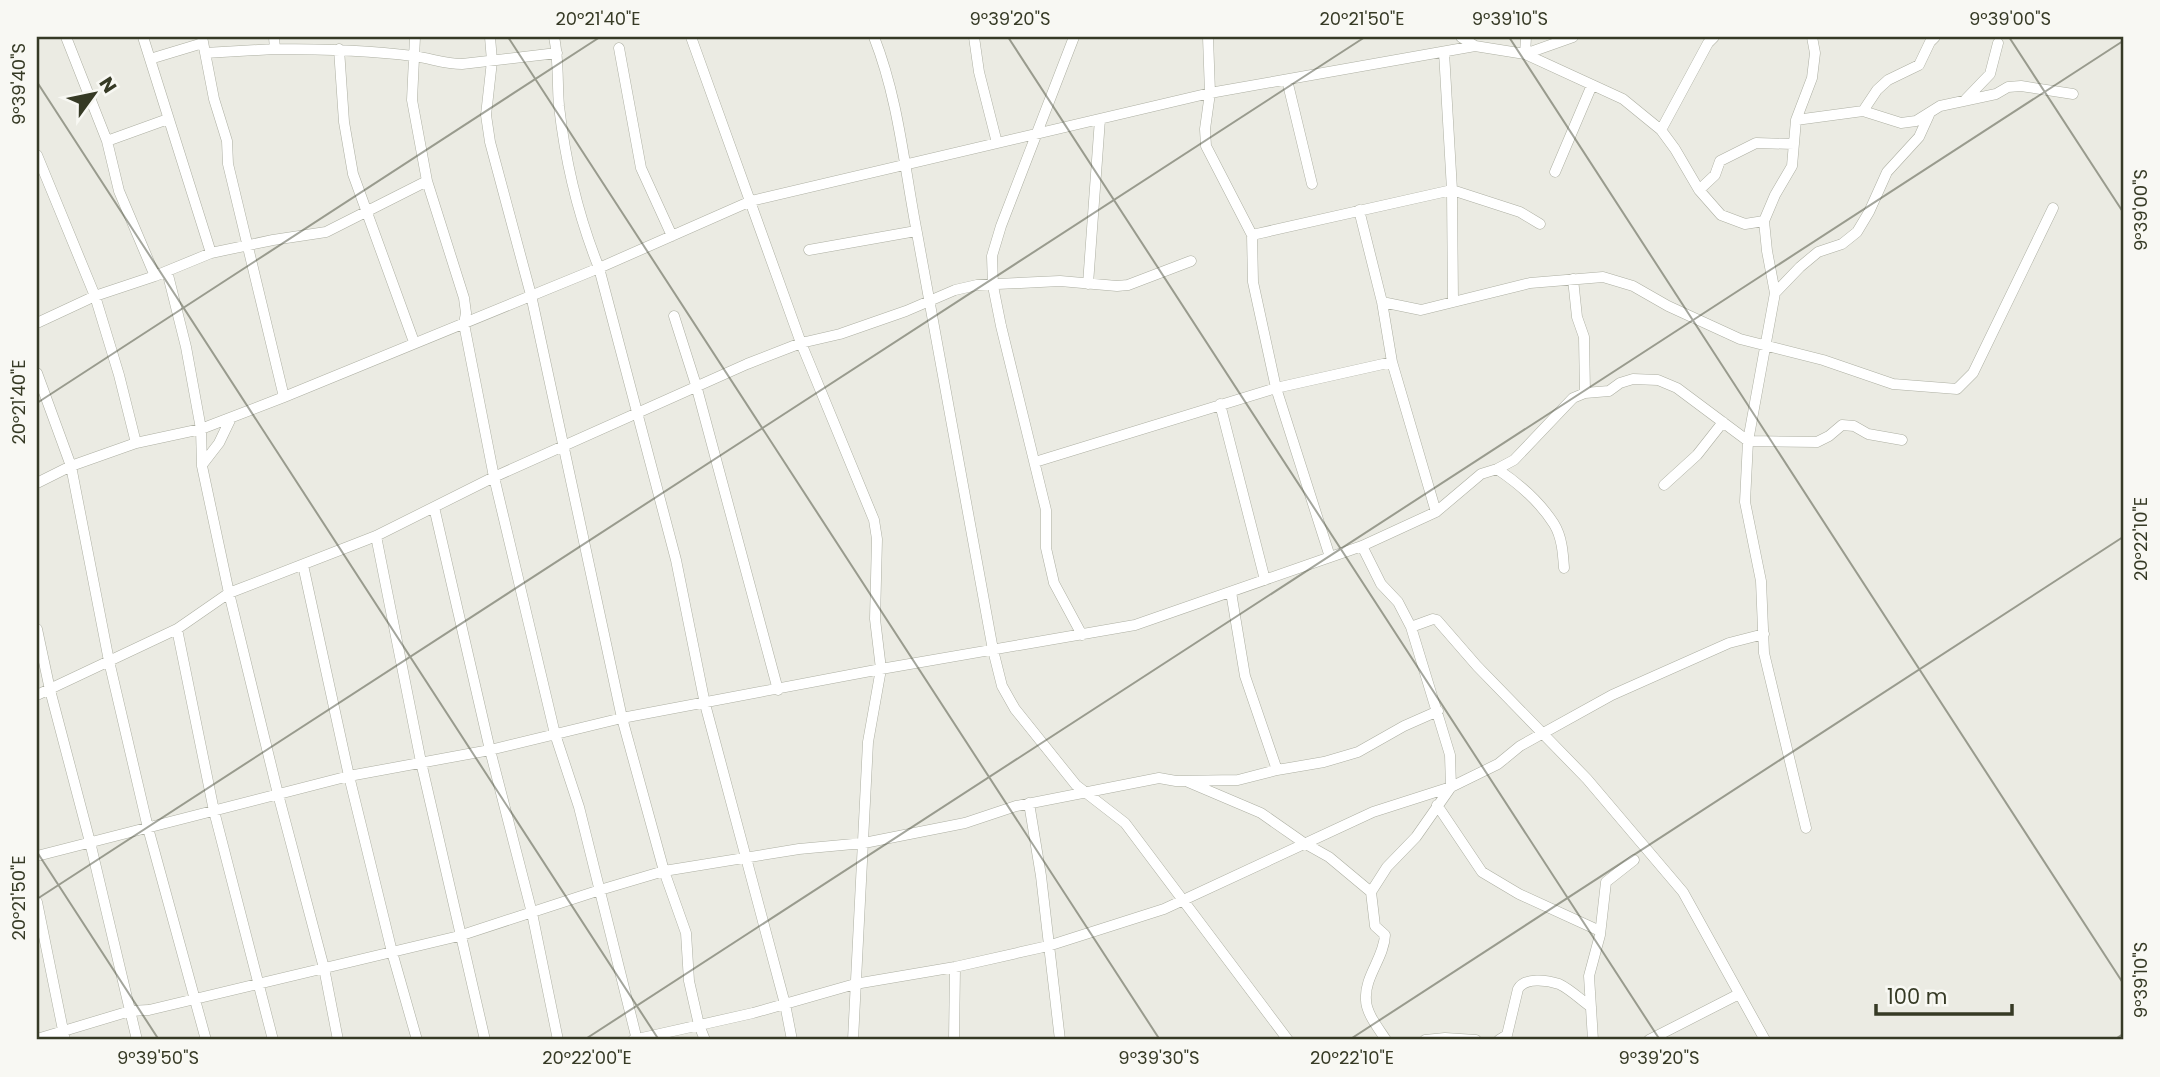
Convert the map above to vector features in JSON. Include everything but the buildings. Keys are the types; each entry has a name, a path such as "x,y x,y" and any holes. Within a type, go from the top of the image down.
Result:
{"street":[{"path":"66,37 107,141 119,191 155,276"},
{"path":"143,37 211,253"},
{"path":"274,37 275,49"},
{"path":"415,37 412,100 427,180 464,298 464,324 494,477 555,734 579,807 636,1040 855,984 955,967 1048,946 1144,916 1183,901 1373,812 1451,787 1498,764 1520,746 1612,695 1729,643 1763,634"},
{"path":"490,37 492,61 486,115 490,142 531,295 622,718 664,871 686,933 690,981 699,1025 705,1040"},
{"path":"554,37 559,106 584,231 598,268 676,560 705,704 785,1003 792,1040"},
{"path":"691,37 801,343 874,520 877,539 875,619 881,669 868,742 853,1040"},
{"path":"874,37 888,72 993,650 1002,686 1015,709 1076,785 1125,823 1288,1040"},
{"path":"974,37 979,72 997,143"},
{"path":"1074,37 992,256 993,286 1046,510 1046,548 1054,583 1082,635"},
{"path":"1208,37 1210,93 1205,129 1206,146 1252,235 1253,282 1276,388 1330,558"},
{"path":"1461,37 1475,46"},
{"path":"1525,54 1526,37"},
{"path":"1525,54 1573,37"},
{"path":"1661,130 1708,43 1714,37"},
{"path":"1806,828 1764,653 1761,581 1745,502 1748,441 1775,292 1766,251 1764,221 1774,195 1792,166 1796,120 1812,78 1815,52 1812,37"},
{"path":"1863,111 1877,90 1888,80 1919,65 1935,37"},
{"path":"1966,99 1990,74 1998,43"},
{"path":"150,59 203,44 275,49 338,49 416,56 448,64 557,53"},
{"path":"203,44 214,99 228,141 228,164 284,397"},
{"path":"37,483 71,466 136,443 201,429 231,418 464,324 751,201 1210,93 1475,46 1525,54 1623,99 1661,130 1699,190 1721,215 1745,225 1764,221"},
{"path":"619,48 641,167 672,236"},
{"path":"338,49 344,122 353,174 414,342"},
{"path":"1444,52 1452,190 1453,302"},
{"path":"1287,80 1312,184"},
{"path":"1555,172 1592,85"},
{"path":"1796,120 1863,111 1901,123 1916,121 1940,106 1996,94 2008,87 2021,86 2073,94"},
{"path":"1775,292 1818,252 1842,244 1857,232 1887,172 1919,137 1929,115"},
{"path":"107,141 168,119"},
{"path":"1088,284 1100,119"},
{"path":"1699,190 1715,175 1720,161 1756,143 1794,144"},
{"path":"37,155 95,296 136,443"},
{"path":"37,323 95,296 155,276 211,253 326,232 427,180"},
{"path":"1252,235 1452,190 1520,212 1540,224"},
{"path":"1382,302 1421,310 1530,283 1604,277 1633,285 1713,327 1765,347 1823,360 1893,384 1957,390 1973,373 2053,208"},
{"path":"1359,210 1382,302 1392,362 1436,512"},
{"path":"809,250 916,231"},
{"path":"37,695 177,629 229,593 376,536 494,477 696,385 801,343 840,334 955,289 977,285 1060,281 1128,285 1191,261"},
{"path":"167,271 186,347 201,429 202,466 229,593 324,968 338,1040"},
{"path":"1573,279 1577,317 1584,337 1585,393"},
{"path":"674,316 696,385 778,690"},
{"path":"1035,462 1276,388 1392,362"},
{"path":"37,373 71,466 109,660 148,828 206,1040"},
{"path":"37,856 349,776 490,750 622,718 1135,625 1362,546 1436,512 1481,474 1514,460 1573,398 1585,393 1609,391 1620,383 1633,379 1658,380 1677,388 1748,441 1817,442 1842,425 1854,426 1868,434 1902,440"},
{"path":"1220,404 1265,580"},
{"path":"202,466 219,443 231,418"},
{"path":"1664,485 1697,455 1723,422"},
{"path":"1497,469 1518,483 1555,525 1562,545 1564,568"},
{"path":"434,507 490,750 532,913 558,1040"},
{"path":"376,536 421,762 485,1040"},
{"path":"1362,546 1381,584 1398,602 1411,627 1450,755 1451,787 1416,837 1387,867 1371,892 1375,926 1385,935 1385,944 1368,984 1365,1002 1386,1040"},
{"path":"303,565 349,776 392,952 417,1040"},
{"path":"1231,592 1245,676 1277,770"},
{"path":"1411,627 1433,619 1437,621 1477,667 1587,779 1684,892 1765,1040"},
{"path":"37,629 137,1040"},
{"path":"177,629 214,811 273,1040"},
{"path":"37,1039 64,1036 130,1011 149,1010 459,936 664,871 863,843 965,823 1029,803 1159,778 1184,781 1238,780 1324,762 1358,752 1404,726 1438,711"},
{"path":"1184,781 1261,813 1329,857 1371,892"},
{"path":"1029,803 1041,876 1060,1040"},
{"path":"1437,805 1482,872 1519,894 1601,931"},
{"path":"1593,1040 1590,976 1601,931 1606,881 1634,860"},
{"path":"37,902 64,1036"},
{"path":"954,1040 955,967"},
{"path":"1499,1040 1507,1035 1521,984 1530,981 1560,985 1591,1007"},
{"path":"1649,1040 1740,994"},
{"path":"1425,1040 1476,1040"}]}
